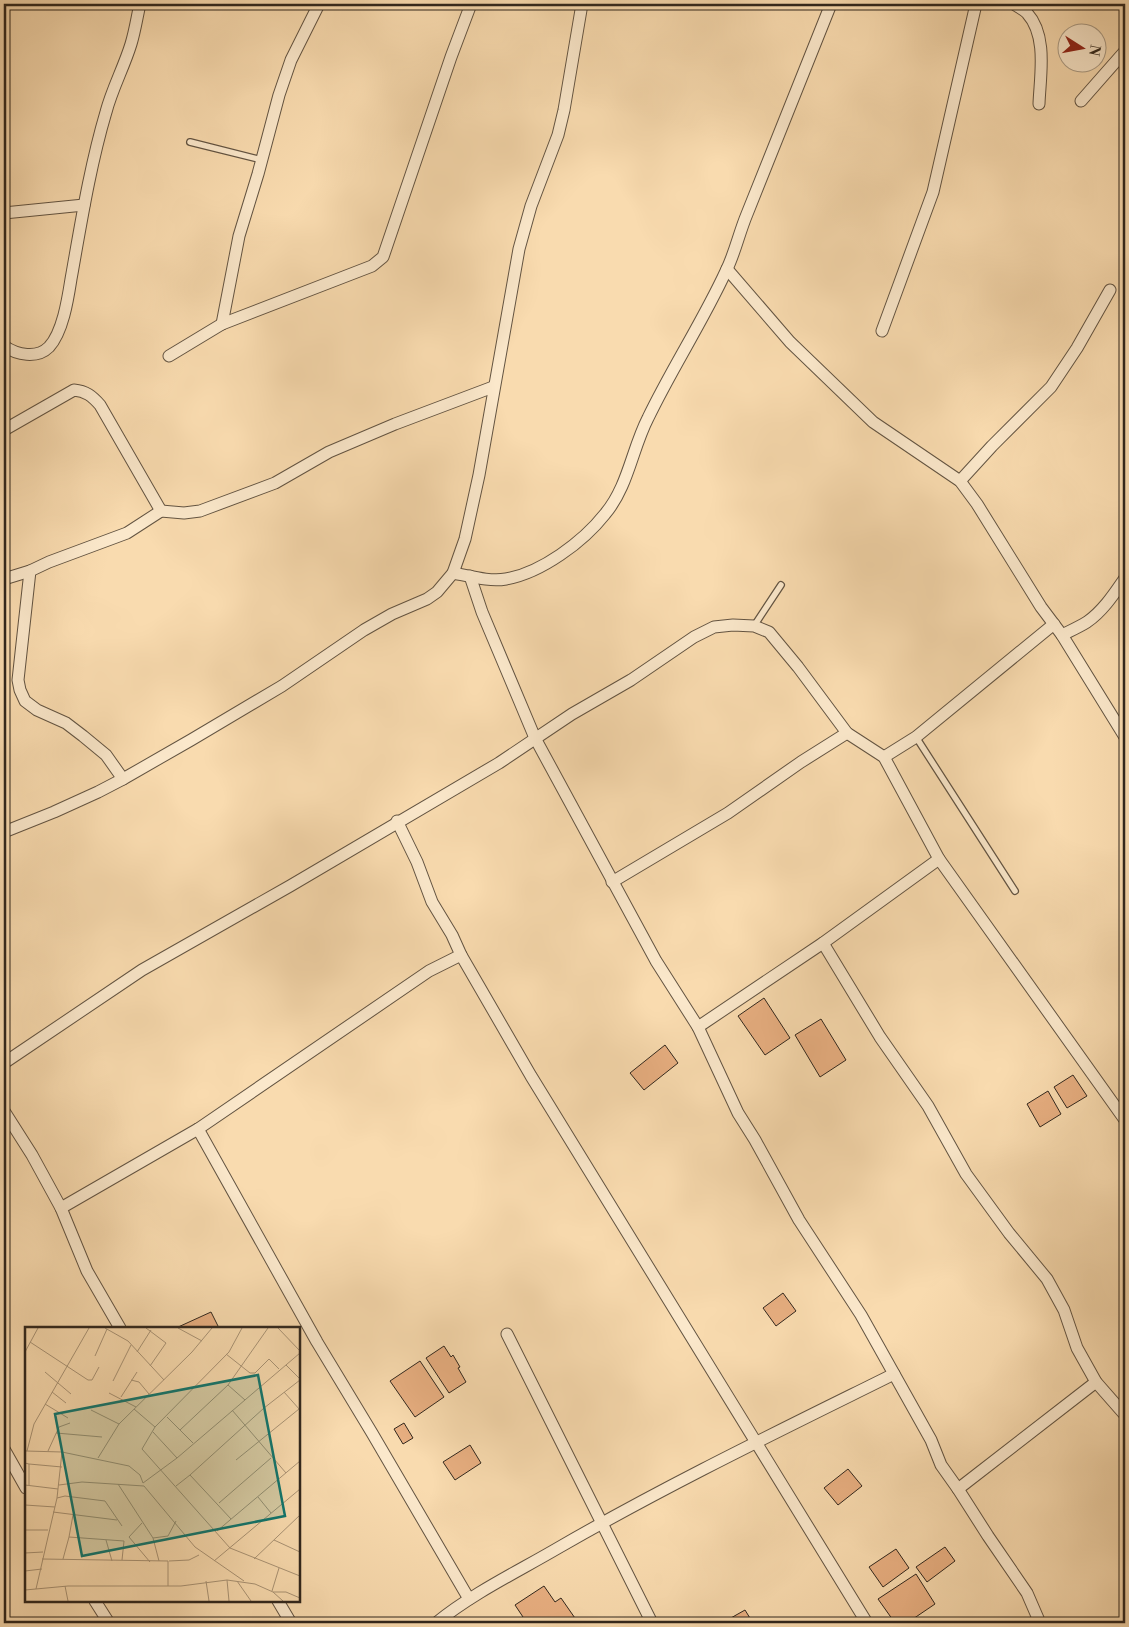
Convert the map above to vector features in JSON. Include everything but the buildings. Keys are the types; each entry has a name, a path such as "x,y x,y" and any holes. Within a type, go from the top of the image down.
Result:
{"street":[{"path":"4,346 14,353 27,355 44,351 56,337 69,290 84,205 106,110 132,43 140,4"},
{"path":"222,324 239,236 279,95 291,60 319,4"},
{"path":"169,356 222,324 372,266 383,257 471,4"},
{"path":"4,832 54,812 123,780 282,686 364,630 392,614 427,599 437,592 453,573 467,530 479,475 493,387 519,249 531,206 551,156 564,110 582,4"},
{"path":"453,573 485,579 505,579 533,570 564,552 605,514 619,494 647,418 728,269 746,216 770,161 831,4"},
{"path":"882,331 933,192 976,4"},
{"path":"1014,4 1027,13 1036,27 1039,37 1041,60 1038,104"},
{"path":"1081,101 1125,52"},
{"path":"4,213 84,205"},
{"path":"728,269 790,342 873,422 960,481 1062,635 1125,737"},
{"path":"960,481 1051,387 1078,348 1110,290"},
{"path":"4,579 30,571 127,533 161,511 184,513 200,511 275,482 329,452 395,424 493,387"},
{"path":"4,430 74,390 83,391 92,396 100,406 161,511"},
{"path":"30,571 18,680 20,690 26,701 37,710 66,723 106,755 123,780"},
{"path":"470,576 482,612 534,738 612,882 656,961 698,1027 738,1113 799,1220 861,1314 931,1440 941,1465 1027,1593 1040,1623"},
{"path":"1062,635 1098,613 1125,578"},
{"path":"884,756 916,738 1054,624"},
{"path":"4,1063 142,970 290,886 397,821 499,763 534,738 631,680 694,637 714,627 732,625 754,626 769,632 798,667 847,733 884,756 939,859 1125,1120"},
{"path":"612,882 728,813 801,762 847,733"},
{"path":"397,821 417,862 432,902 452,934 461,955 531,1076 867,1623"},
{"path":"698,1027 823,943 939,859"},
{"path":"823,943 880,1037 928,1106 966,1174 1047,1279 1064,1310 1077,1348 1096,1382 1125,1416"},
{"path":"61,1208 198,1129 429,971 461,955"},
{"path":"4,1111 32,1155 61,1208 92,1280 119,1327"},
{"path":"198,1129 308,1326 469,1600"},
{"path":"507,1334 652,1623"},
{"path":"436,1623 469,1600 602,1522 756,1442 894,1374"},
{"path":"958,1488 1096,1382"},
{"path":"4,1449 25,1486"},
{"path":"96,1602 108,1623"},
{"path":"279,1602 291,1623"}],"lane":[{"path":"190,142 262,160"},
{"path":"754,626 781,585"},
{"path":"916,738 1015,890"}]}
